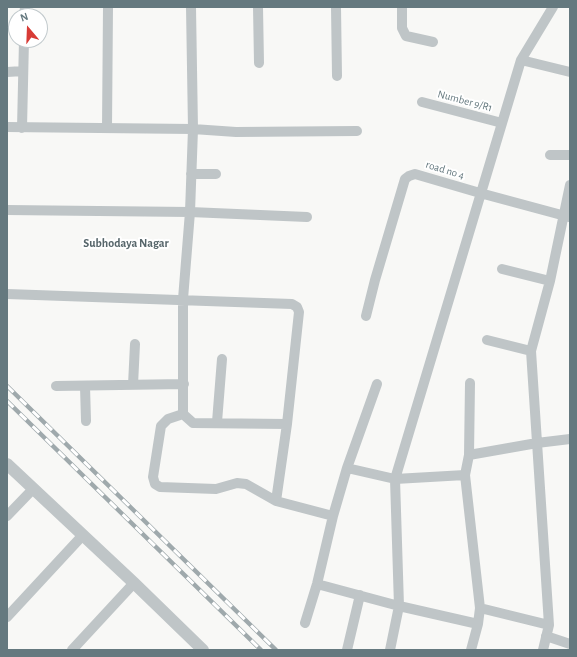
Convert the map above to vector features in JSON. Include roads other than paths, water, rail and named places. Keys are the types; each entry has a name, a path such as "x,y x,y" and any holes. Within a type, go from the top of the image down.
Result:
{"street":[{"path":"107,128 108,7"},
{"path":"191,7 193,129 190,212 183,299 183,414 193,423 217,422 287,424"},
{"path":"258,7 259,63"},
{"path":"336,7 337,76"},
{"path":"402,7 402,28 406,36 433,42"},
{"path":"390,650 399,606 396,479 480,193 521,60 553,7"},
{"path":"22,128 24,48"},
{"path":"521,60 570,72"},
{"path":"7,72 23,71"},
{"name":"Number 9/R1","path":"422,102 502,123"},
{"path":"7,127 193,129 236,132 358,131"},
{"path":"550,155 570,155"},
{"path":"191,174 216,174"},
{"name":"road no 4","path":"366,316 375,280 405,179 409,176 415,174 567,217"},
{"path":"543,650 549,625 531,351 567,217 570,185"},
{"path":"7,210 190,212 307,217"},
{"path":"502,269 550,281"},
{"path":"7,294 183,299 292,304 297,307 299,312 287,424 276,501"},
{"path":"487,340 531,351"},
{"path":"133,386 135,344"},
{"path":"217,422 222,359"},
{"path":"470,383 469,455 465,475 480,608 478,624 471,650"},
{"path":"56,386 133,386 184,384"},
{"path":"305,623 317,584 333,516 347,468 377,384"},
{"path":"86,386 86,421"},
{"path":"183,414 168,419 161,426 152,477 155,484 160,487 216,489 237,483 250,486 276,501 333,516"},
{"path":"469,455 537,443 570,439"},
{"path":"7,464 203,650"},
{"path":"347,468 396,479 465,475"},
{"path":"7,516 33,489"},
{"path":"7,617 83,535"},
{"path":"72,650 134,583"},
{"path":"317,584 399,606 478,624"},
{"path":"347,650 360,595"},
{"path":"480,608 549,625"},
{"path":"546,636 570,644"}],"railway":[{"path":"7,386 276,650"},
{"path":"7,401 261,650"}],"district":[{"name":"Subhodaya Nagar","path":"126,243"}]}
